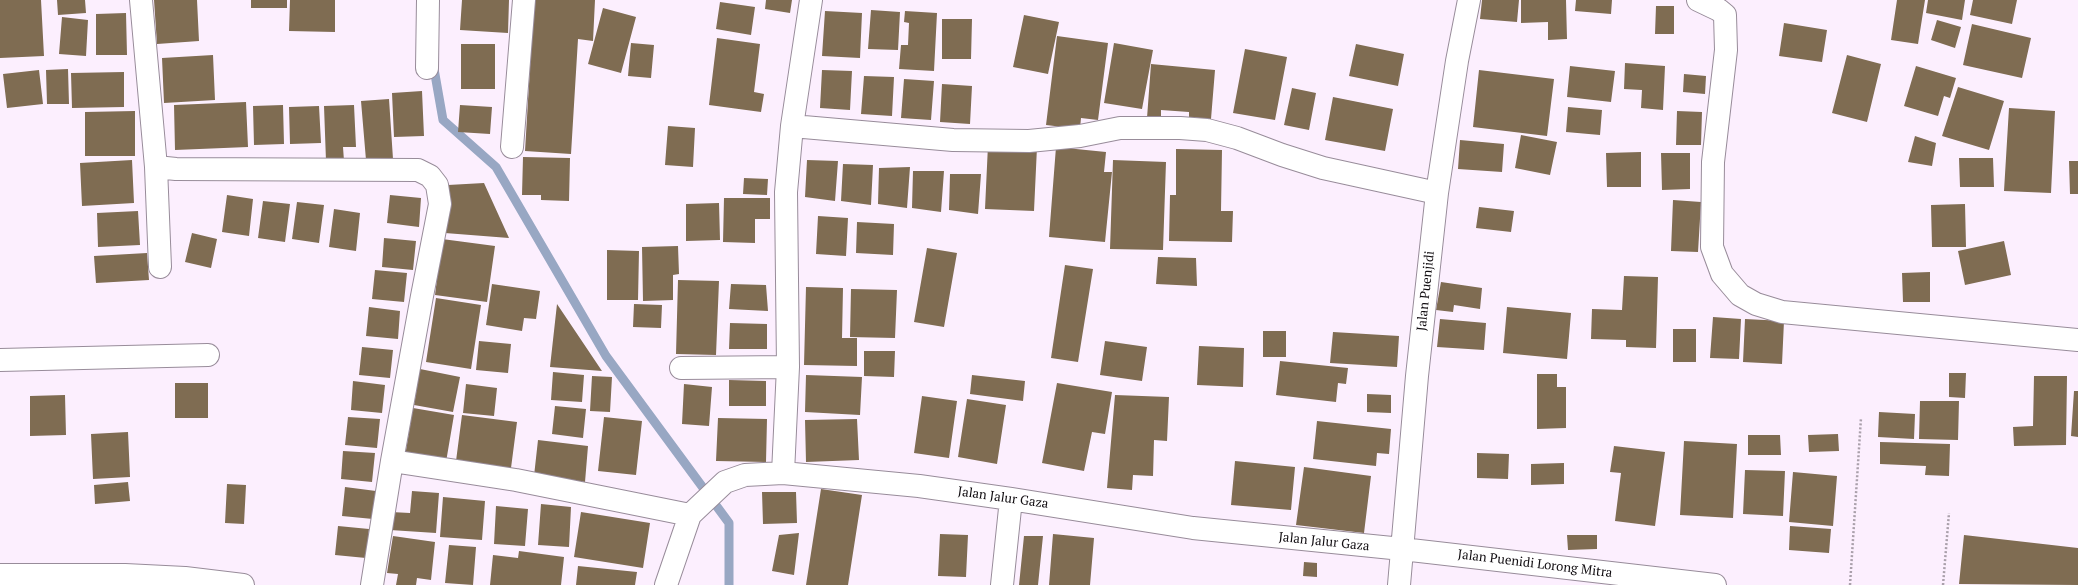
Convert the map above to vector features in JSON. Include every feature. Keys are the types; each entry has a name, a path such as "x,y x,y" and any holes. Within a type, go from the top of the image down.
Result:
{"street":[{"path":"141,0 156,167 160,267"},
{"path":"427,68 428,0"},
{"path":"512,147 524,0"},
{"path":"783,473 788,367 786,192 792,126 811,0"},
{"name":"Jalan Puenjidi","path":"1399,585 1417,376 1437,193 1457,61 1469,0"},
{"path":"1698,0 1719,10 1725,15 1726,50 1713,162 1712,247 1722,274 1740,295 1756,304 1782,312 2078,340"},
{"path":"792,126 872,134 961,140 1029,141 1126,128 1180,128 1207,130 1237,138 1282,155 1323,168 1437,193"},
{"path":"156,167 176,169 411,169 418,170 430,176 437,185 440,204 392,462 372,585"},
{"path":"0,360 208,355"},
{"path":"681,368 788,367"},
{"path":"392,462 697,508 666,585"},
{"name":"Jalan Jalur Gaza","path":"697,508 726,482 745,475 783,473 920,486 1193,528 1402,549"},
{"path":"1002,585 1011,499"},
{"name":"Jalan Puenidi Lorong Mitra","path":"1402,549 1715,585"},
{"path":"0,575 125,575 185,578 243,585"}],"path":[{"path":"1850,585 1861,418"},
{"path":"1943,585 1949,513"}],"building":[{"path":"0,0 41,0 44,56 0,58"},
{"path":"57,0 85,0 86,13 58,15"},
{"path":"154,0 197,0 199,41 157,44"},
{"path":"251,0 287,0 287,8 251,8"},
{"path":"290,0 335,0 335,32 289,31"},
{"path":"462,0 509,0 508,33 460,30"},
{"path":"534,0 595,0 593,41 578,39 571,154 525,151"},
{"path":"766,0 792,0 790,13 765,9"},
{"path":"1482,0 1519,0 1517,22 1480,19"},
{"path":"1521,0 1566,0 1567,39 1548,40 1548,22 1521,23"},
{"path":"1576,0 1612,0 1611,14 1575,11"},
{"path":"1897,0 1925,0 1918,44 1891,40"},
{"path":"1928,0 1965,0 1962,20 1926,13"},
{"path":"1973,0 2017,0 2012,24 1970,15"},
{"path":"720,2 755,7 751,35 716,29"},
{"path":"1656,6 1674,6 1674,34 1655,34"},
{"path":"603,8 636,17 621,73 588,64"},
{"path":"871,10 900,12 898,50 868,49"},
{"path":"825,11 862,13 860,58 822,56"},
{"path":"905,11 937,13 934,71 899,69 901,45 908,45 909,23 904,22"},
{"path":"126,13 127,55 96,55 96,14"},
{"path":"1024,15 1059,22 1048,74 1013,67"},
{"path":"62,17 88,20 86,56 59,54"},
{"path":"942,19 972,19 971,59 942,59"},
{"path":"1937,20 1961,27 1955,48 1931,40"},
{"path":"1784,23 1827,30 1822,62 1779,56"},
{"path":"1972,24 2031,38 2022,78 1963,65"},
{"path":"1057,36 1108,43 1098,120 1081,118 1080,129 1046,125"},
{"path":"717,38 760,44 754,92 764,94 761,112 709,105"},
{"path":"631,43 654,45 651,78 628,76"},
{"path":"1114,43 1153,50 1142,109 1104,103"},
{"path":"461,44 495,44 495,89 461,89"},
{"path":"1356,44 1404,54 1398,86 1349,76"},
{"path":"1245,49 1287,57 1275,120 1233,113"},
{"path":"213,55 215,100 164,103 162,58"},
{"path":"1847,55 1881,64 1867,122 1832,113"},
{"path":"1625,63 1665,66 1663,110 1641,108 1642,90 1624,89"},
{"path":"1151,64 1215,70 1211,119 1189,117 1189,112 1161,110 1161,119 1147,118"},
{"path":"1570,66 1615,71 1611,102 1567,97"},
{"path":"1916,66 1956,78 1950,98 1944,96 1938,116 1904,106"},
{"path":"68,69 69,104 47,104 46,70"},
{"path":"39,70 43,104 7,108 3,74"},
{"path":"822,70 852,71 850,110 820,108"},
{"path":"1479,70 1554,79 1547,136 1473,127"},
{"path":"124,72 124,107 72,108 71,73"},
{"path":"1684,74 1706,76 1705,94 1683,92"},
{"path":"864,76 894,77 892,116 861,114"},
{"path":"904,79 934,81 931,120 901,118"},
{"path":"942,84 972,86 970,124 940,122"},
{"path":"1958,87 2004,101 1989,150 1942,136"},
{"path":"1292,88 1316,93 1309,130 1284,125"},
{"path":"422,91 424,136 394,137 392,93"},
{"path":"1333,97 1393,109 1385,151 1325,140"},
{"path":"389,99 393,159 366,160 361,101"},
{"path":"246,102 248,147 175,150 174,105"},
{"path":"283,105 284,144 254,145 253,106"},
{"path":"354,105 356,147 343,147 344,161 326,161 324,106"},
{"path":"460,105 492,107 490,134 458,132"},
{"path":"319,106 321,143 290,144 289,107"},
{"path":"1568,107 1602,110 1600,135 1566,132"},
{"path":"2009,108 2055,111 2051,193 2004,191"},
{"path":"135,111 135,156 85,156 85,112"},
{"path":"1677,111 1702,112 1701,145 1676,145"},
{"path":"668,126 695,128 693,167 665,165"},
{"path":"1521,135 1557,142 1550,175 1515,168"},
{"path":"1915,136 1936,143 1932,166 1908,162"},
{"path":"1460,140 1504,144 1502,172 1458,169"},
{"path":"988,145 1037,147 1034,211 985,209"},
{"path":"1056,147 1106,152 1104,172 1112,172 1105,242 1049,237"},
{"path":"1176,149 1222,150 1221,211 1233,211 1232,242 1169,241 1170,195 1176,195"},
{"path":"1641,152 1641,187 1607,187 1606,153"},
{"path":"1661,153 1690,153 1690,189 1662,190"},
{"path":"523,157 570,158 569,201 541,200 541,195 522,195"},
{"path":"1959,158 1993,158 1994,187 1960,187"},
{"path":"132,160 134,203 82,206 80,163"},
{"path":"807,160 838,161 835,201 805,197"},
{"path":"1113,160 1166,162 1163,250 1110,249"},
{"path":"2069,161 2078,161 2078,194 2070,194"},
{"path":"843,164 873,165 871,205 841,201"},
{"path":"910,167 907,208 878,204 879,168"},
{"path":"913,171 944,171 941,212 912,208"},
{"path":"950,174 981,174 978,214 949,210"},
{"path":"744,178 768,179 767,195 743,194"},
{"path":"484,183 509,238 445,233 448,185"},
{"path":"227,195 253,199 249,236 222,232"},
{"path":"390,195 421,198 419,227 387,223"},
{"path":"724,198 770,198 770,219 755,219 755,243 723,242"},
{"path":"1673,200 1701,202 1698,252 1671,251"},
{"path":"263,201 290,204 285,242 258,238"},
{"path":"297,202 324,205 319,243 292,239"},
{"path":"719,203 720,240 686,241 686,204"},
{"path":"1965,204 1966,247 1932,247 1931,205"},
{"path":"1479,207 1514,211 1511,232 1476,228"},
{"path":"334,209 360,213 356,251 329,247"},
{"path":"138,211 140,245 98,247 97,213"},
{"path":"818,216 848,218 846,256 816,254"},
{"path":"857,222 894,224 893,255 856,253"},
{"path":"192,233 217,239 211,268 185,262"},
{"path":"384,238 416,241 413,270 382,267"},
{"path":"442,239 495,246 487,302 435,295"},
{"path":"2004,241 2011,275 1965,285 1958,251"},
{"path":"678,246 679,274 673,275 673,300 643,301 642,247"},
{"path":"927,248 957,253 944,327 914,322"},
{"path":"607,250 639,251 638,300 607,300"},
{"path":"147,253 149,280 96,283 94,256"},
{"path":"1158,257 1196,258 1197,286 1156,284"},
{"path":"1065,265 1093,269 1078,362 1051,358"},
{"path":"375,270 407,273 404,302 372,299"},
{"path":"1930,272 1930,302 1903,302 1902,273"},
{"path":"1624,276 1658,277 1656,348 1626,347 1626,340 1591,339 1592,309 1622,310"},
{"path":"678,280 719,281 716,355 676,354"},
{"path":"1441,282 1482,288 1480,309 1454,305 1453,312 1436,310"},
{"path":"492,284 540,291 536,319 524,318 522,331 486,325"},
{"path":"731,284 766,285 768,311 729,309"},
{"path":"806,287 843,288 842,338 857,338 857,366 804,365"},
{"path":"851,289 897,290 895,338 850,337"},
{"path":"436,298 481,305 471,369 426,362"},
{"path":"557,304 602,371 550,367"},
{"path":"634,304 662,305 661,328 633,327"},
{"path":"369,307 400,311 398,339 366,336"},
{"path":"1507,307 1571,313 1567,359 1503,353"},
{"path":"1713,317 1741,319 1739,359 1710,358"},
{"path":"1440,319 1486,323 1484,350 1437,347"},
{"path":"1745,319 1784,321 1782,364 1743,362"},
{"path":"730,323 767,324 767,349 729,349"},
{"path":"1673,329 1696,329 1696,362 1673,362"},
{"path":"1263,331 1286,331 1286,357 1263,357"},
{"path":"1333,332 1399,336 1397,367 1330,363"},
{"path":"479,341 511,344 508,373 476,370"},
{"path":"1105,341 1147,347 1142,381 1100,375"},
{"path":"1199,346 1244,348 1243,387 1197,385"},
{"path":"362,347 393,350 390,378 359,375"},
{"path":"864,351 895,351 894,377 864,376"},
{"path":"1280,361 1348,368 1346,384 1338,383 1336,402 1276,395"},
{"path":"420,369 460,377 453,412 414,405"},
{"path":"553,372 584,375 582,402 551,400"},
{"path":"1949,373 1966,373 1965,398 1949,397"},
{"path":"1537,374 1557,374 1557,387 1566,387 1566,428 1537,429"},
{"path":"806,375 862,377 860,415 805,412"},
{"path":"972,375 1025,381 1023,401 970,394"},
{"path":"592,376 612,377 610,412 590,411"},
{"path":"2034,376 2067,376 2066,445 2014,446 2013,427 2033,426"},
{"path":"729,380 766,381 766,406 729,406"},
{"path":"353,381 385,385 382,413 351,410"},
{"path":"175,383 208,383 208,418 175,418"},
{"path":"1057,383 1112,392 1105,434 1092,432 1084,471 1042,463"},
{"path":"466,384 497,388 494,416 463,413"},
{"path":"684,384 712,387 709,426 682,424"},
{"path":"2074,391 2078,391 2078,437 2071,436"},
{"path":"1367,394 1391,395 1391,413 1367,412"},
{"path":"65,395 66,435 30,436 30,396"},
{"path":"1115,395 1169,397 1167,441 1154,440 1153,476 1133,475 1132,490 1107,488"},
{"path":"922,396 957,401 949,458 914,453"},
{"path":"967,399 1006,405 997,464 958,457"},
{"path":"1920,401 1959,401 1958,440 1919,439"},
{"path":"555,406 586,409 583,438 552,434"},
{"path":"413,408 454,415 446,462 405,456"},
{"path":"1879,412 1915,414 1914,439 1878,437"},
{"path":"462,415 517,422 511,468 456,461"},
{"path":"348,417 380,419 377,448 345,445"},
{"path":"604,417 642,421 636,475 598,471"},
{"path":"718,418 767,419 766,462 716,461"},
{"path":"857,419 859,460 806,462 805,420"},
{"path":"1317,421 1391,429 1389,454 1377,453 1376,466 1313,459"},
{"path":"128,432 130,477 93,479 91,434"},
{"path":"1838,434 1839,451 1809,452 1808,435"},
{"path":"1748,435 1780,435 1781,455 1748,455"},
{"path":"538,440 588,446 585,482 534,476"},
{"path":"1684,441 1737,444 1733,518 1680,515"},
{"path":"1880,442 1950,444 1949,476 1925,475 1926,466 1880,464"},
{"path":"1614,446 1665,452 1655,526 1615,521 1621,473 1610,472"},
{"path":"343,451 375,453 372,482 341,479"},
{"path":"1477,453 1509,454 1508,479 1477,478"},
{"path":"1235,461 1295,467 1291,510 1231,505"},
{"path":"1564,463 1564,484 1531,485 1531,464"},
{"path":"1304,467 1371,476 1364,533 1296,525"},
{"path":"1745,470 1785,471 1783,516 1743,514"},
{"path":"1793,472 1837,476 1833,526 1789,522"},
{"path":"128,482 130,501 95,504 94,485"},
{"path":"227,484 246,485 244,524 225,523"},
{"path":"345,487 376,491 373,519 342,516"},
{"path":"821,489 862,495 848,585 806,585"},
{"path":"412,491 439,493 436,533 390,530 391,512 410,513"},
{"path":"762,492 796,492 797,523 763,524"},
{"path":"443,497 485,501 482,540 440,537"},
{"path":"541,504 571,507 569,547 538,545"},
{"path":"496,506 528,509 525,546 494,544"},
{"path":"581,512 650,523 643,568 574,557"},
{"path":"338,526 369,529 366,558 335,555"},
{"path":"1790,526 1831,529 1829,553 1789,550"},
{"path":"799,533 794,575 772,571 779,535"},
{"path":"940,534 968,535 966,577 938,576"},
{"path":"1053,534 1094,538 1090,585 1049,585"},
{"path":"1567,535 1597,535 1597,549 1568,550"},
{"path":"1964,535 2078,548 2078,585 1959,584"},
{"path":"393,536 435,542 431,580 417,578 416,585 396,585 398,574 387,573"},
{"path":"1024,536 1043,536 1038,585 1019,585"},
{"path":"449,545 476,547 473,585 445,583"},
{"path":"519,551 564,557 561,585 490,585 493,555 518,558"},
{"path":"1304,562 1317,563 1317,577 1303,576"},
{"path":"578,566 637,572 635,585 576,585"}],"waterway":[{"path":"433,63 443,120 496,167 606,356 729,523 729,585"}]}
